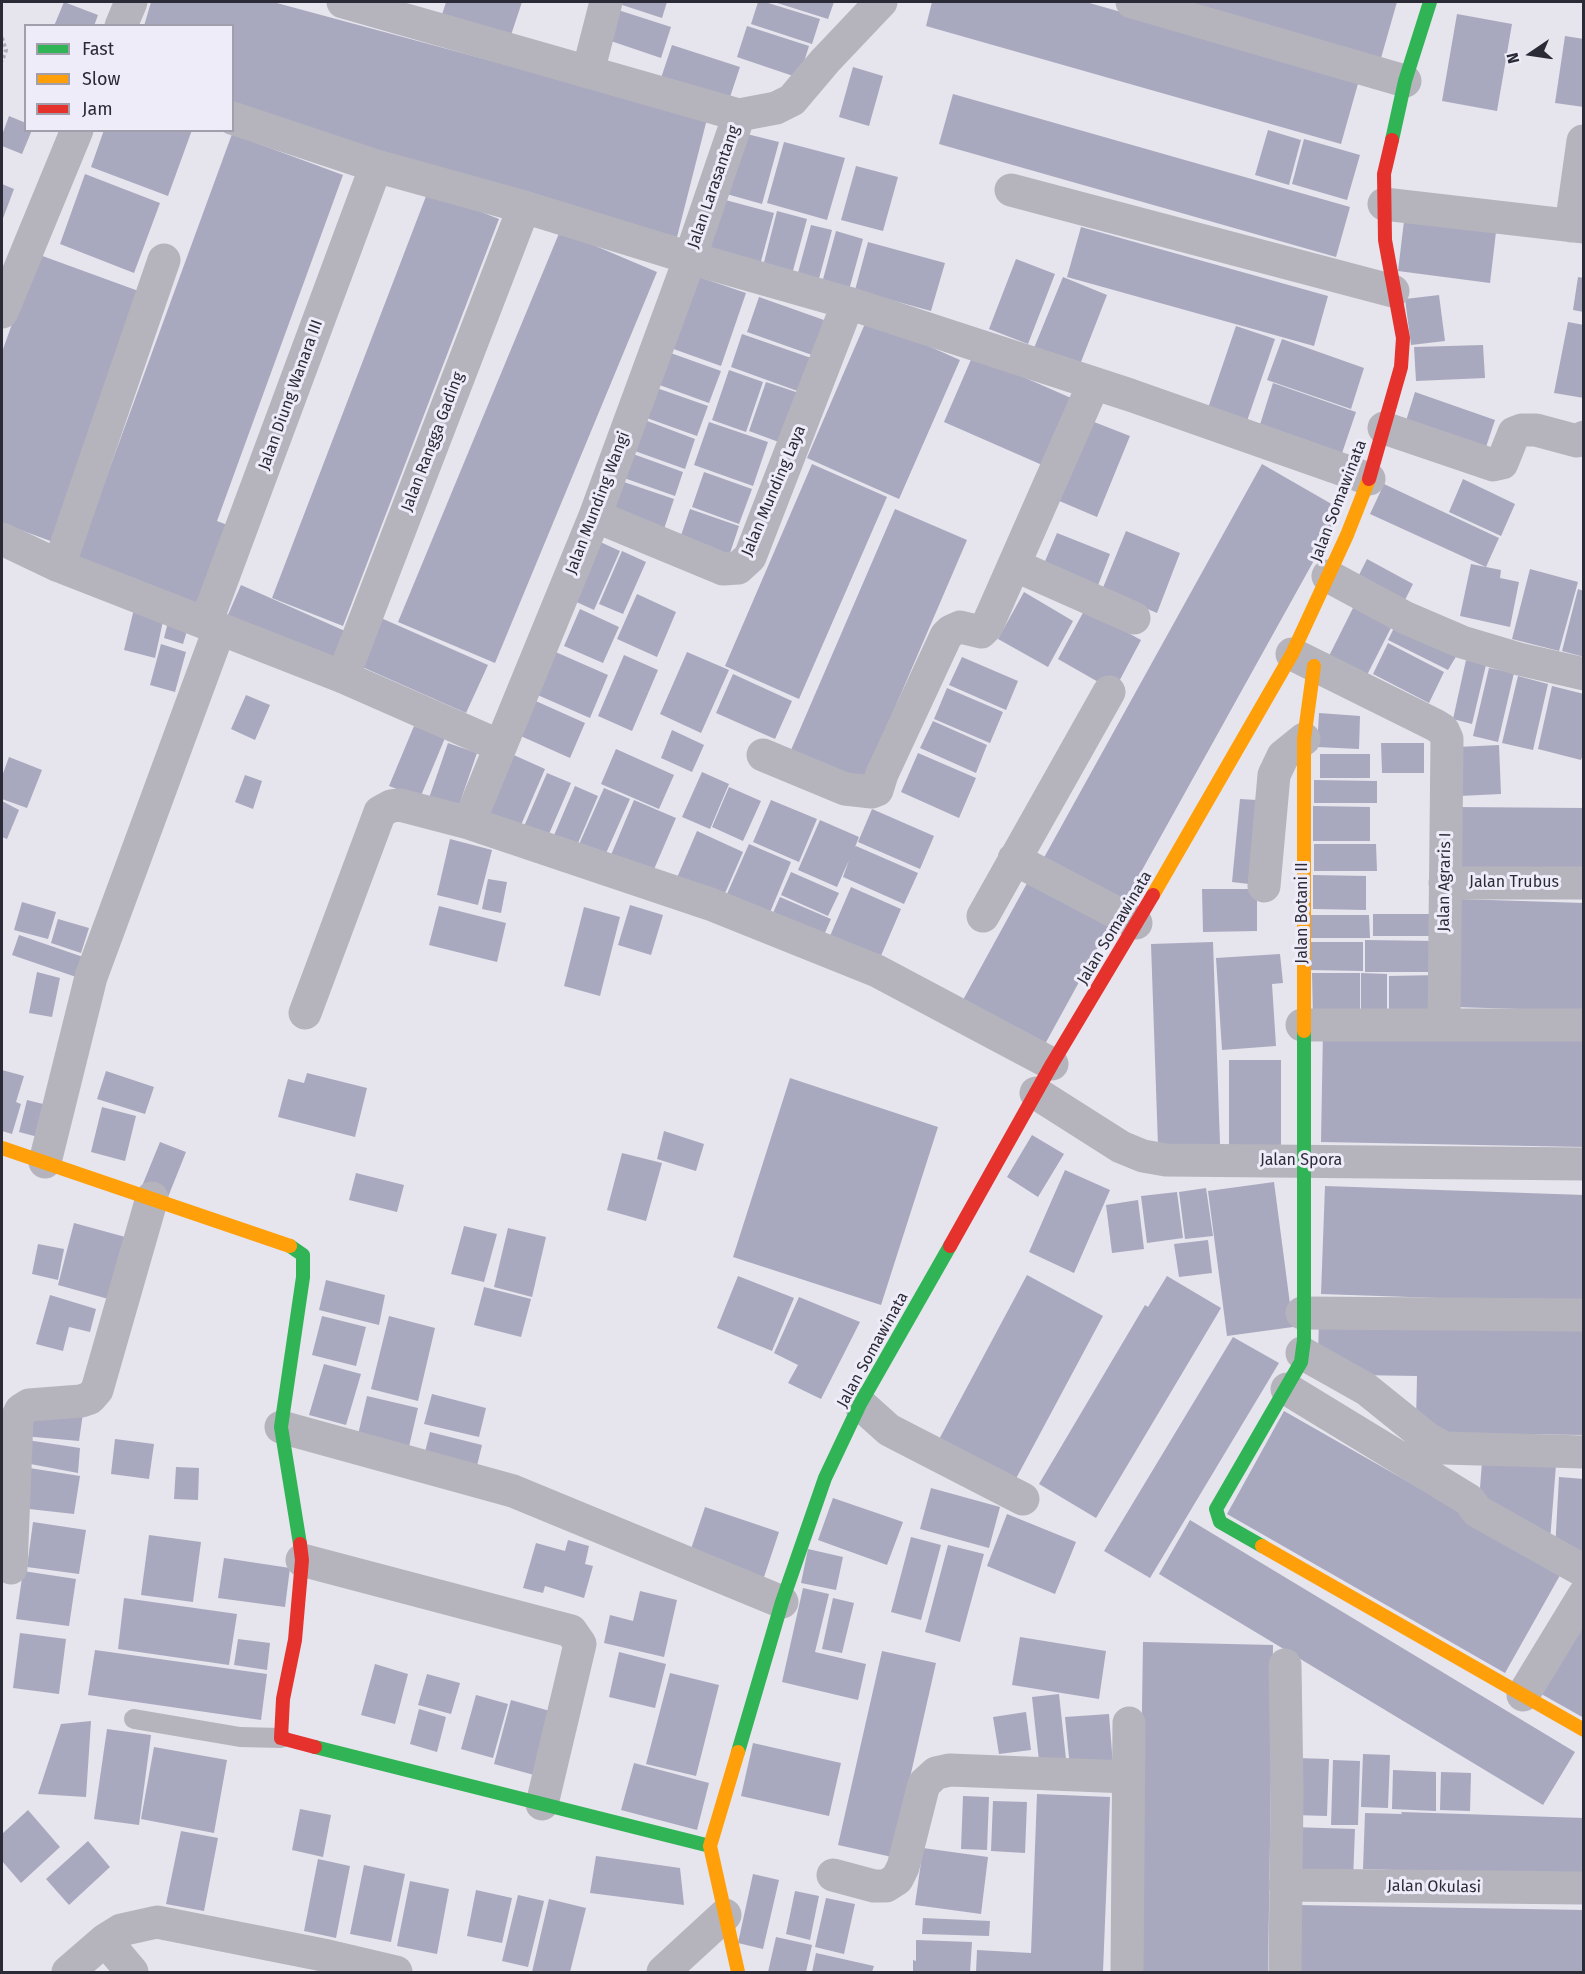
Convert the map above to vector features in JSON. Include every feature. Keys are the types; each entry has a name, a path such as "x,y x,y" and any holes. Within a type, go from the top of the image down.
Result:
{"street":[{"path":"122,24 131,2"},
{"path":"343,2 436,14 588,72 739,115 776,108 792,100 881,2"},
{"path":"588,72 606,2"},
{"path":"1132,2 1406,81"},
{"name":"Jalan Somawinata","path":"710,1846 782,1602 825,1478 860,1404 1052,1064 1136,923 1303,660 1328,576 1369,479 1401,368 1402,338 1385,240 1384,174 1406,81 1430,2"},
{"name":"Jalan Larasantang","path":"690,258 739,115"},
{"path":"234,119 376,166 524,207 848,303 1094,383 1369,479"},
{"path":"2,312 76,132"},
{"path":"1384,204 1577,227 1583,141"},
{"name":"Jalan Diung Wanara III","path":"45,1162 91,977 376,166"},
{"path":"1011,190 1393,291"},
{"name":"Jalan Rangga Gading","path":"343,677 524,207"},
{"name":"Jalan Munding Wangi","path":"469,823 595,516 690,258"},
{"path":"59,566 164,260"},
{"name":"Jalan Munding Laya","path":"595,516 723,569 738,568 750,557 848,303"},
{"path":"763,755 845,789 872,792 877,790 882,774 946,636 960,627 981,632 987,626 1094,383"},
{"path":"1384,428 1493,465 1502,464 1514,433 1522,430 1536,430 1577,441 1584,437"},
{"path":"2,539 59,566 343,677 500,746"},
{"path":"1014,565 1134,618"},
{"path":"1328,576 1406,618 1462,642 1519,659 1584,674"},
{"name":"Jalan Botani II","path":"1303,660 1302,1313 1304,1340 1301,1362 1216,1509 1217,1517 1220,1522 1584,1730"},
{"name":"Jalan Agraris I","path":"1303,660 1435,725 1443,730 1447,739 1444,1024"},
{"path":"983,916 1109,692"},
{"path":"1264,886 1274,775 1283,756 1304,739"},
{"path":"305,1013 380,812 391,806 400,805 469,823 710,904 878,970 1052,1064"},
{"path":"1014,859 1136,923"},
{"name":"Jalan Trubus","path":"1445,883 1584,883"},
{"path":"1302,1025 1584,1025"},
{"name":"Jalan Spora","path":"1036,1093 1121,1147 1143,1156 1166,1160 1584,1164"},
{"path":"2,1149 288,1245 303,1255 303,1277 281,1427 302,1560 295,1640 283,1699 281,1738 710,1846 738,1972"},
{"path":"11,1568 17,1418 21,1410 29,1405 81,1401 90,1398 97,1390 152,1198"},
{"path":"1302,1313 1584,1315"},
{"path":"1302,1353 1366,1389 1428,1439 1444,1448 1584,1452"},
{"path":"1287,1389 1469,1500 1477,1511 1584,1571"},
{"path":"860,1404 889,1430 1023,1499"},
{"path":"281,1427 513,1491 782,1602"},
{"path":"302,1560 571,1631 580,1644 542,1804"},
{"path":"1523,1695 1584,1595"},
{"path":"1285,1972 1286,1665"},
{"path":"1126,1972 1129,1723"},
{"path":"833,1875 874,1886 886,1886 897,1880 903,1867 924,1784 936,1773 950,1770 1128,1778"},
{"name":"Jalan Okulasi","path":"1285,1885 1584,1888"},
{"path":"663,1972 725,1915"},
{"path":"68,1972 105,1940 121,1930 157,1922 327,1964 396,1972"},
{"path":"105,1940 132,1972"}],"lane":[{"path":"134,1719 240,1737 281,1738"}],"path":[{"path":"2,38 6,50 2,61"}],"building":[{"path":"64,2 98,15 95,24 55,24"},
{"path":"151,2 273,2 707,119 677,237 234,117 234,24 145,24"},
{"path":"446,2 522,2 508,44 440,21"},
{"path":"613,2 667,2 662,18"},
{"path":"758,2 765,2 820,19 812,44 751,24"},
{"path":"774,2 834,2 828,19"},
{"path":"932,2 1086,2 1359,80 1341,144 926,26"},
{"path":"1164,2 1397,2 1379,65"},
{"path":"615,9 671,27 661,58 605,39"},
{"path":"1457,14 1512,24 1497,111 1442,101"},
{"path":"747,26 809,46 799,78 737,57"},
{"path":"1565,36 1584,39 1584,107 1555,103"},
{"path":"672,45 740,67 729,100 661,78"},
{"path":"853,67 883,76 869,126 839,117"},
{"path":"953,94 1350,207 1336,257 939,144"},
{"path":"9,116 24,122 24,132 31,132 22,154 2,146 2,135"},
{"path":"1268,130 1301,140 1289,185 1255,175"},
{"path":"103,132 191,132 168,196 91,167"},
{"path":"739,132 779,142 762,204 723,193"},
{"path":"232,134 343,175 217,521 233,527 203,610 75,563"},
{"path":"1304,139 1360,155 1347,200 1292,184"},
{"path":"784,142 845,158 827,220 767,203"},
{"path":"856,166 898,177 883,231 841,220"},
{"path":"85,174 160,203 134,273 60,244"},
{"path":"2,184 14,189 2,221"},
{"path":"428,191 499,219 343,626 272,598"},
{"path":"718,198 774,213 760,265 703,249"},
{"path":"777,211 807,219 791,278 762,270"},
{"path":"1404,221 1496,232 1490,283 1398,271"},
{"path":"811,225 832,230 817,286 796,280"},
{"path":"1081,227 1328,296 1314,346 1067,277"},
{"path":"560,231 657,272 495,663 398,622"},
{"path":"836,231 863,239 849,290 822,283"},
{"path":"868,242 945,263 931,311 855,290"},
{"path":"37,254 144,293 53,542 2,523 2,352"},
{"path":"1016,259 1055,274 1028,344 989,329"},
{"path":"693,275 746,293 721,366 668,347"},
{"path":"1063,277 1107,295 1079,367 1034,348"},
{"path":"1578,277 1584,278 1584,312 1573,310"},
{"path":"1439,295 1445,341 1411,345 1405,299"},
{"path":"759,297 824,320 812,355 747,332"},
{"path":"867,319 960,360 899,499 807,458"},
{"path":"1568,322 1584,325 1584,398 1554,393"},
{"path":"1236,326 1275,339 1246,424 1207,411"},
{"path":"742,334 814,359 803,393 731,367"},
{"path":"1282,339 1364,368 1351,409 1267,380"},
{"path":"1483,345 1485,378 1416,381 1414,347"},
{"path":"665,351 721,371 709,403 654,383"},
{"path":"973,355 1078,401 1049,468 944,422"},
{"path":"729,370 763,382 746,432 712,420"},
{"path":"766,382 802,394 784,444 749,431"},
{"path":"1273,383 1356,412 1340,459 1258,431"},
{"path":"654,387 708,406 697,436 644,417"},
{"path":"1415,392 1495,420 1485,450 1405,424"},
{"path":"642,419 695,439 685,469 632,450"},
{"path":"1089,420 1130,436 1097,517 1057,500"},
{"path":"709,422 768,442 753,486 694,465"},
{"path":"633,454 683,472 675,496 624,478"},
{"path":"812,464 887,497 799,699 725,666"},
{"path":"1262,464 1342,510 1121,908 1041,863"},
{"path":"704,472 752,489 739,524 692,507"},
{"path":"1463,479 1515,504 1501,536 1449,512"},
{"path":"621,481 674,499 662,535 609,516"},
{"path":"1384,484 1499,538 1486,567 1370,514"},
{"path":"690,509 739,526 726,565 677,547"},
{"path":"895,509 967,540 863,782 791,750"},
{"path":"1126,531 1180,553 1157,613 1102,590"},
{"path":"1057,533 1110,554 1097,588 1043,566"},
{"path":"596,540 620,551 594,610 570,599"},
{"path":"622,551 646,562 623,614 599,604"},
{"path":"1367,559 1413,584 1401,608 1355,583"},
{"path":"1471,564 1501,570 1500,578 1519,582 1510,627 1460,616"},
{"path":"1530,569 1578,582 1559,651 1512,639"},
{"path":"241,585 345,631 341,668 227,617"},
{"path":"1578,589 1584,591 1584,657 1562,651"},
{"path":"1024,592 1073,621 1048,667 998,639"},
{"path":"637,594 676,612 657,657 617,639"},
{"path":"1357,600 1395,620 1367,675 1329,656"},
{"path":"135,605 165,612 155,658 124,650"},
{"path":"580,609 619,627 603,663 564,646"},
{"path":"1085,609 1141,640 1114,691 1058,659"},
{"path":"169,618 189,624 183,644 164,638"},
{"path":"381,618 488,665 466,713 360,666"},
{"path":"1396,624 1457,655 1448,670 1388,640"},
{"path":"1388,643 1444,672 1429,703 1373,674"},
{"path":"161,644 186,652 175,692 150,685"},
{"path":"551,650 608,675 590,718 533,693"},
{"path":"687,652 729,670 701,733 660,714"},
{"path":"624,655 658,670 632,731 598,716"},
{"path":"962,657 1018,681 1006,710 949,685"},
{"path":"1466,660 1486,665 1472,724 1453,719"},
{"path":"1489,668 1514,673 1498,742 1473,736"},
{"path":"733,674 792,701 775,739 716,713"},
{"path":"1518,676 1548,684 1533,750 1502,743"},
{"path":"1552,686 1584,694 1584,751 1581,760 1538,749"},
{"path":"947,688 1003,712 990,743 934,719"},
{"path":"246,695 270,705 255,740 231,729"},
{"path":"529,698 585,723 570,758 514,733"},
{"path":"1319,713 1360,716 1359,749 1317,747"},
{"path":"933,721 987,745 976,773 920,748"},
{"path":"414,726 445,738 420,798 389,786"},
{"path":"672,730 704,745 692,772 661,758"},
{"path":"448,743 477,753 457,811 428,801"},
{"path":"1381,743 1424,743 1424,773 1382,773"},
{"path":"1499,745 1501,794 1459,796 1457,747"},
{"path":"616,749 674,775 659,809 601,784"},
{"path":"507,752 545,769 518,832 479,816"},
{"path":"918,753 976,778 959,818 901,792"},
{"path":"1320,754 1370,754 1370,778 1320,778"},
{"path":"9,757 42,770 27,808 2,799 2,776"},
{"path":"702,772 729,784 710,829 682,817"},
{"path":"547,773 571,783 546,841 522,831"},
{"path":"245,775 262,781 253,809 235,802"},
{"path":"1314,780 1377,781 1377,803 1314,803"},
{"path":"575,786 598,796 575,850 552,840"},
{"path":"729,787 761,801 743,841 712,827"},
{"path":"604,788 630,799 603,860 577,849"},
{"path":"1240,799 1257,800 1249,884 1232,882"},
{"path":"634,800 676,818 652,874 611,855"},
{"path":"771,800 817,819 799,862 753,842"},
{"path":"2,801 19,810 7,839 2,837"},
{"path":"1313,806 1370,807 1370,841 1313,841"},
{"path":"1454,807 1584,808 1584,869 1453,868"},
{"path":"872,809 934,836 920,869 858,842"},
{"path":"820,820 859,837 855,847 918,873 904,904 843,877 849,860 837,887 798,870"},
{"path":"697,831 743,852 722,900 676,880"},
{"path":"450,839 492,850 478,905 437,895"},
{"path":"749,844 791,862 766,922 723,903"},
{"path":"1314,844 1376,844 1377,871 1314,871"},
{"path":"791,872 839,893 828,916 781,895"},
{"path":"1313,875 1366,876 1366,910 1313,909"},
{"path":"1031,876 1112,922 1039,1055 958,1009"},
{"path":"488,879 507,882 501,913 482,909"},
{"path":"851,887 901,909 877,965 827,943"},
{"path":"1202,889 1257,889 1257,931 1203,932"},
{"path":"780,897 831,919 820,944 769,922"},
{"path":"1458,899 1584,903 1584,1011 1455,1007"},
{"path":"22,902 56,912 48,939 14,930"},
{"path":"630,905 663,915 651,955 618,945"},
{"path":"439,906 506,923 497,962 429,945"},
{"path":"584,907 620,917 600,996 564,986"},
{"path":"1373,914 1433,914 1433,936 1373,936"},
{"path":"1311,915 1369,915 1370,938 1311,938"},
{"path":"58,919 89,928 81,953 51,943"},
{"path":"19,935 86,958 79,978 12,955"},
{"path":"1365,940 1436,941 1437,972 1365,972"},
{"path":"1213,942 1220,1144 1158,1146 1151,944"},
{"path":"1309,942 1363,942 1363,971 1309,970"},
{"path":"1280,954 1283,983 1272,984 1276,1046 1222,1050 1216,958"},
{"path":"37,972 60,978 52,1017 29,1013"},
{"path":"1312,973 1360,973 1360,1019 1313,1019"},
{"path":"1361,973 1387,974 1387,1020 1361,1020"},
{"path":"1439,975 1439,1018 1389,1018 1389,976"},
{"path":"1323,1030 1584,1035 1584,1147 1321,1142"},
{"path":"1229,1060 1281,1060 1281,1149 1229,1149"},
{"path":"2,1070 24,1076 16,1102 21,1104 12,1134 2,1131"},
{"path":"106,1071 154,1087 145,1114 97,1099"},
{"path":"307,1073 367,1088 355,1137 278,1117 288,1079 304,1083"},
{"path":"790,1078 938,1127 881,1305 733,1257"},
{"path":"27,1100 47,1105 38,1137 19,1132"},
{"path":"102,1107 136,1116 125,1161 91,1152"},
{"path":"664,1131 704,1144 696,1171 657,1159"},
{"path":"1032,1135 1064,1154 1038,1197 1007,1177"},
{"path":"160,1142 186,1152 168,1197 142,1186"},
{"path":"622,1153 662,1163 646,1221 607,1210"},
{"path":"1065,1170 1110,1190 1074,1273 1029,1252"},
{"path":"356,1173 404,1185 397,1212 349,1200"},
{"path":"1274,1182 1293,1327 1227,1336 1208,1191"},
{"path":"1325,1186 1584,1195 1584,1303 1321,1294"},
{"path":"1206,1188 1213,1236 1185,1239 1179,1192"},
{"path":"1177,1192 1183,1238 1147,1243 1141,1196"},
{"path":"1138,1200 1144,1249 1112,1253 1106,1205"},
{"path":"74,1223 129,1238 112,1300 58,1285"},
{"path":"464,1226 497,1234 484,1282 451,1274"},
{"path":"508,1228 546,1237 532,1297 494,1287"},
{"path":"1208,1240 1212,1273 1179,1277 1174,1244"},
{"path":"38,1244 64,1249 58,1280 32,1274"},
{"path":"1027,1275 1103,1316 1012,1486 936,1445"},
{"path":"738,1276 794,1298 772,1351 717,1328"},
{"path":"1167,1276 1221,1308 1096,1518 1039,1484 1145,1305 1148,1307"},
{"path":"326,1280 385,1295 379,1325 319,1310"},
{"path":"484,1287 531,1299 521,1337 474,1325"},
{"path":"50,1295 96,1309 90,1332 69,1327 63,1351 36,1344"},
{"path":"799,1297 860,1322 821,1399 788,1383 798,1365 774,1353"},
{"path":"322,1316 366,1327 356,1366 312,1355"},
{"path":"389,1316 435,1328 418,1401 371,1389"},
{"path":"1319,1320 1584,1322 1584,1435 1431,1433 1416,1421 1417,1376 1357,1375 1318,1356"},
{"path":"1233,1337 1279,1363 1150,1578 1104,1551"},
{"path":"324,1364 361,1374 346,1425 309,1415"},
{"path":"432,1394 486,1408 479,1437 424,1424"},
{"path":"367,1396 418,1408 408,1451 357,1439"},
{"path":"26,1408 83,1413 79,1441 23,1436"},
{"path":"1284,1411 1563,1570 1505,1673 1227,1514"},
{"path":"430,1432 482,1445 474,1478 422,1464"},
{"path":"115,1439 154,1444 149,1479 111,1474"},
{"path":"27,1440 80,1448 78,1473 25,1463"},
{"path":"1482,1462 1556,1465 1550,1541 1479,1501"},
{"path":"23,1467 80,1476 74,1514 20,1508"},
{"path":"176,1467 199,1468 198,1500 174,1499"},
{"path":"1559,1477 1584,1479 1584,1551 1555,1550"},
{"path":"931,1488 1000,1507 989,1548 920,1529"},
{"path":"833,1498 903,1522 887,1565 818,1540"},
{"path":"705,1507 779,1532 761,1586 687,1561"},
{"path":"1007,1514 1076,1542 1055,1594 987,1566"},
{"path":"1190,1520 1575,1752 1543,1805 1159,1574"},
{"path":"33,1522 86,1530 79,1574 27,1567"},
{"path":"149,1535 201,1542 193,1602 141,1595"},
{"path":"911,1537 941,1545 921,1620 891,1612"},
{"path":"568,1540 589,1546 585,1564 593,1566 584,1598 545,1586 543,1593 523,1588 536,1543 565,1551"},
{"path":"948,1545 984,1554 960,1642 925,1632"},
{"path":"808,1549 843,1557 836,1590 801,1583"},
{"path":"224,1558 290,1568 285,1607 218,1598"},
{"path":"23,1571 76,1579 69,1626 16,1619"},
{"path":"803,1588 829,1594 815,1652 866,1664 858,1700 782,1682"},
{"path":"640,1591 677,1600 664,1657 604,1643 610,1615 633,1621"},
{"path":"124,1598 237,1614 229,1665 118,1649"},
{"path":"833,1598 854,1603 842,1653 822,1649"},
{"path":"1584,1608 1584,1718 1536,1691"},
{"path":"20,1633 66,1639 59,1694 13,1688"},
{"path":"1020,1637 1106,1651 1099,1699 1012,1685"},
{"path":"238,1639 270,1643 267,1670 234,1665"},
{"path":"1143,1642 1273,1645 1268,1972 1138,1972"},
{"path":"95,1650 267,1674 261,1720 88,1695"},
{"path":"882,1651 936,1663 892,1857 838,1845"},
{"path":"619,1652 666,1664 655,1708 609,1697"},
{"path":"375,1664 408,1674 395,1724 361,1715"},
{"path":"670,1673 719,1685 696,1776 646,1764"},
{"path":"427,1674 460,1683 451,1714 418,1705"},
{"path":"1059,1694 1066,1759 1039,1761 1032,1697"},
{"path":"476,1695 508,1704 493,1758 461,1749"},
{"path":"511,1700 550,1711 534,1775 494,1764"},
{"path":"419,1709 446,1717 437,1752 410,1744"},
{"path":"1026,1712 1031,1750 999,1754 993,1717"},
{"path":"1109,1714 1113,1765 1070,1768 1065,1717"},
{"path":"91,1721 86,1797 38,1794 61,1724"},
{"path":"107,1729 151,1735 139,1825 94,1819"},
{"path":"753,1743 841,1763 829,1816 741,1796"},
{"path":"154,1747 227,1760 214,1833 141,1819"},
{"path":"1363,1754 1390,1755 1388,1808 1361,1807"},
{"path":"1296,1758 1329,1759 1327,1816 1294,1815"},
{"path":"1333,1760 1360,1761 1358,1825 1331,1825"},
{"path":"634,1763 709,1783 697,1830 621,1810"},
{"path":"1393,1770 1436,1772 1436,1811 1392,1809"},
{"path":"1441,1772 1471,1773 1470,1811 1440,1810"},
{"path":"1037,1794 1110,1797 1103,1972 976,1972 977,1950 1031,1953"},
{"path":"963,1796 989,1797 987,1850 961,1849"},
{"path":"993,1801 1027,1802 1025,1853 991,1851"},
{"path":"300,1809 331,1815 323,1857 292,1850"},
{"path":"28,1810 60,1847 21,1883 2,1861 2,1834"},
{"path":"1401,1812 1584,1818 1584,1876 1363,1869 1365,1813 1402,1814"},
{"path":"1292,1827 1355,1829 1353,1881 1290,1879"},
{"path":"181,1831 218,1838 204,1911 166,1904"},
{"path":"88,1841 110,1867 69,1905 46,1879"},
{"path":"923,1848 988,1857 981,1914 915,1905"},
{"path":"596,1856 680,1868 684,1905 590,1893"},
{"path":"318,1859 350,1866 336,1938 304,1931"},
{"path":"364,1865 405,1874 391,1942 350,1934"},
{"path":"753,1874 779,1880 763,1949 738,1943"},
{"path":"410,1881 449,1889 437,1954 397,1946"},
{"path":"476,1890 512,1898 502,1943 467,1936"},
{"path":"795,1891 819,1896 810,1940 786,1934"},
{"path":"518,1895 544,1901 528,1967 502,1961"},
{"path":"826,1898 855,1904 844,1954 815,1947"},
{"path":"549,1899 586,1908 570,1972 532,1972"},
{"path":"1297,1905 1584,1910 1584,1972 1296,1972"},
{"path":"923,1918 990,1921 989,1936 922,1934"},
{"path":"776,1937 812,1945 806,1972 768,1972"},
{"path":"916,1940 972,1942 970,1972 913,1972 913,1960 916,1961"},
{"path":"816,1953 874,1966 872,1972 812,1972"}],"traffic: fast":[{"path":"1392,140 1405,81 1430,2"},
{"path":"1262,1546 1220,1522 1216,1509 1301,1362 1304,1340 1304,1031"},
{"path":"290,1246 303,1255 303,1277 281,1427 300,1544"},
{"path":"738,1752 782,1602 825,1478 860,1404 950,1246"},
{"path":"315,1747 710,1846"}],"traffic: slow":[{"path":"1153,895 1292,654 1347,535 1369,479"},
{"path":"1304,1031 1304,739 1314,666"},
{"path":"2,1148 290,1246"},
{"path":"1262,1546 1584,1730"},
{"path":"738,1752 710,1846 738,1972"}],"traffic: jam":[{"path":"1369,479 1401,367 1403,338 1385,240 1384,174 1392,140"},
{"path":"950,1246 1052,1064 1153,895"},
{"path":"300,1544 302,1560 295,1640 283,1699 281,1738 315,1747"}]}
